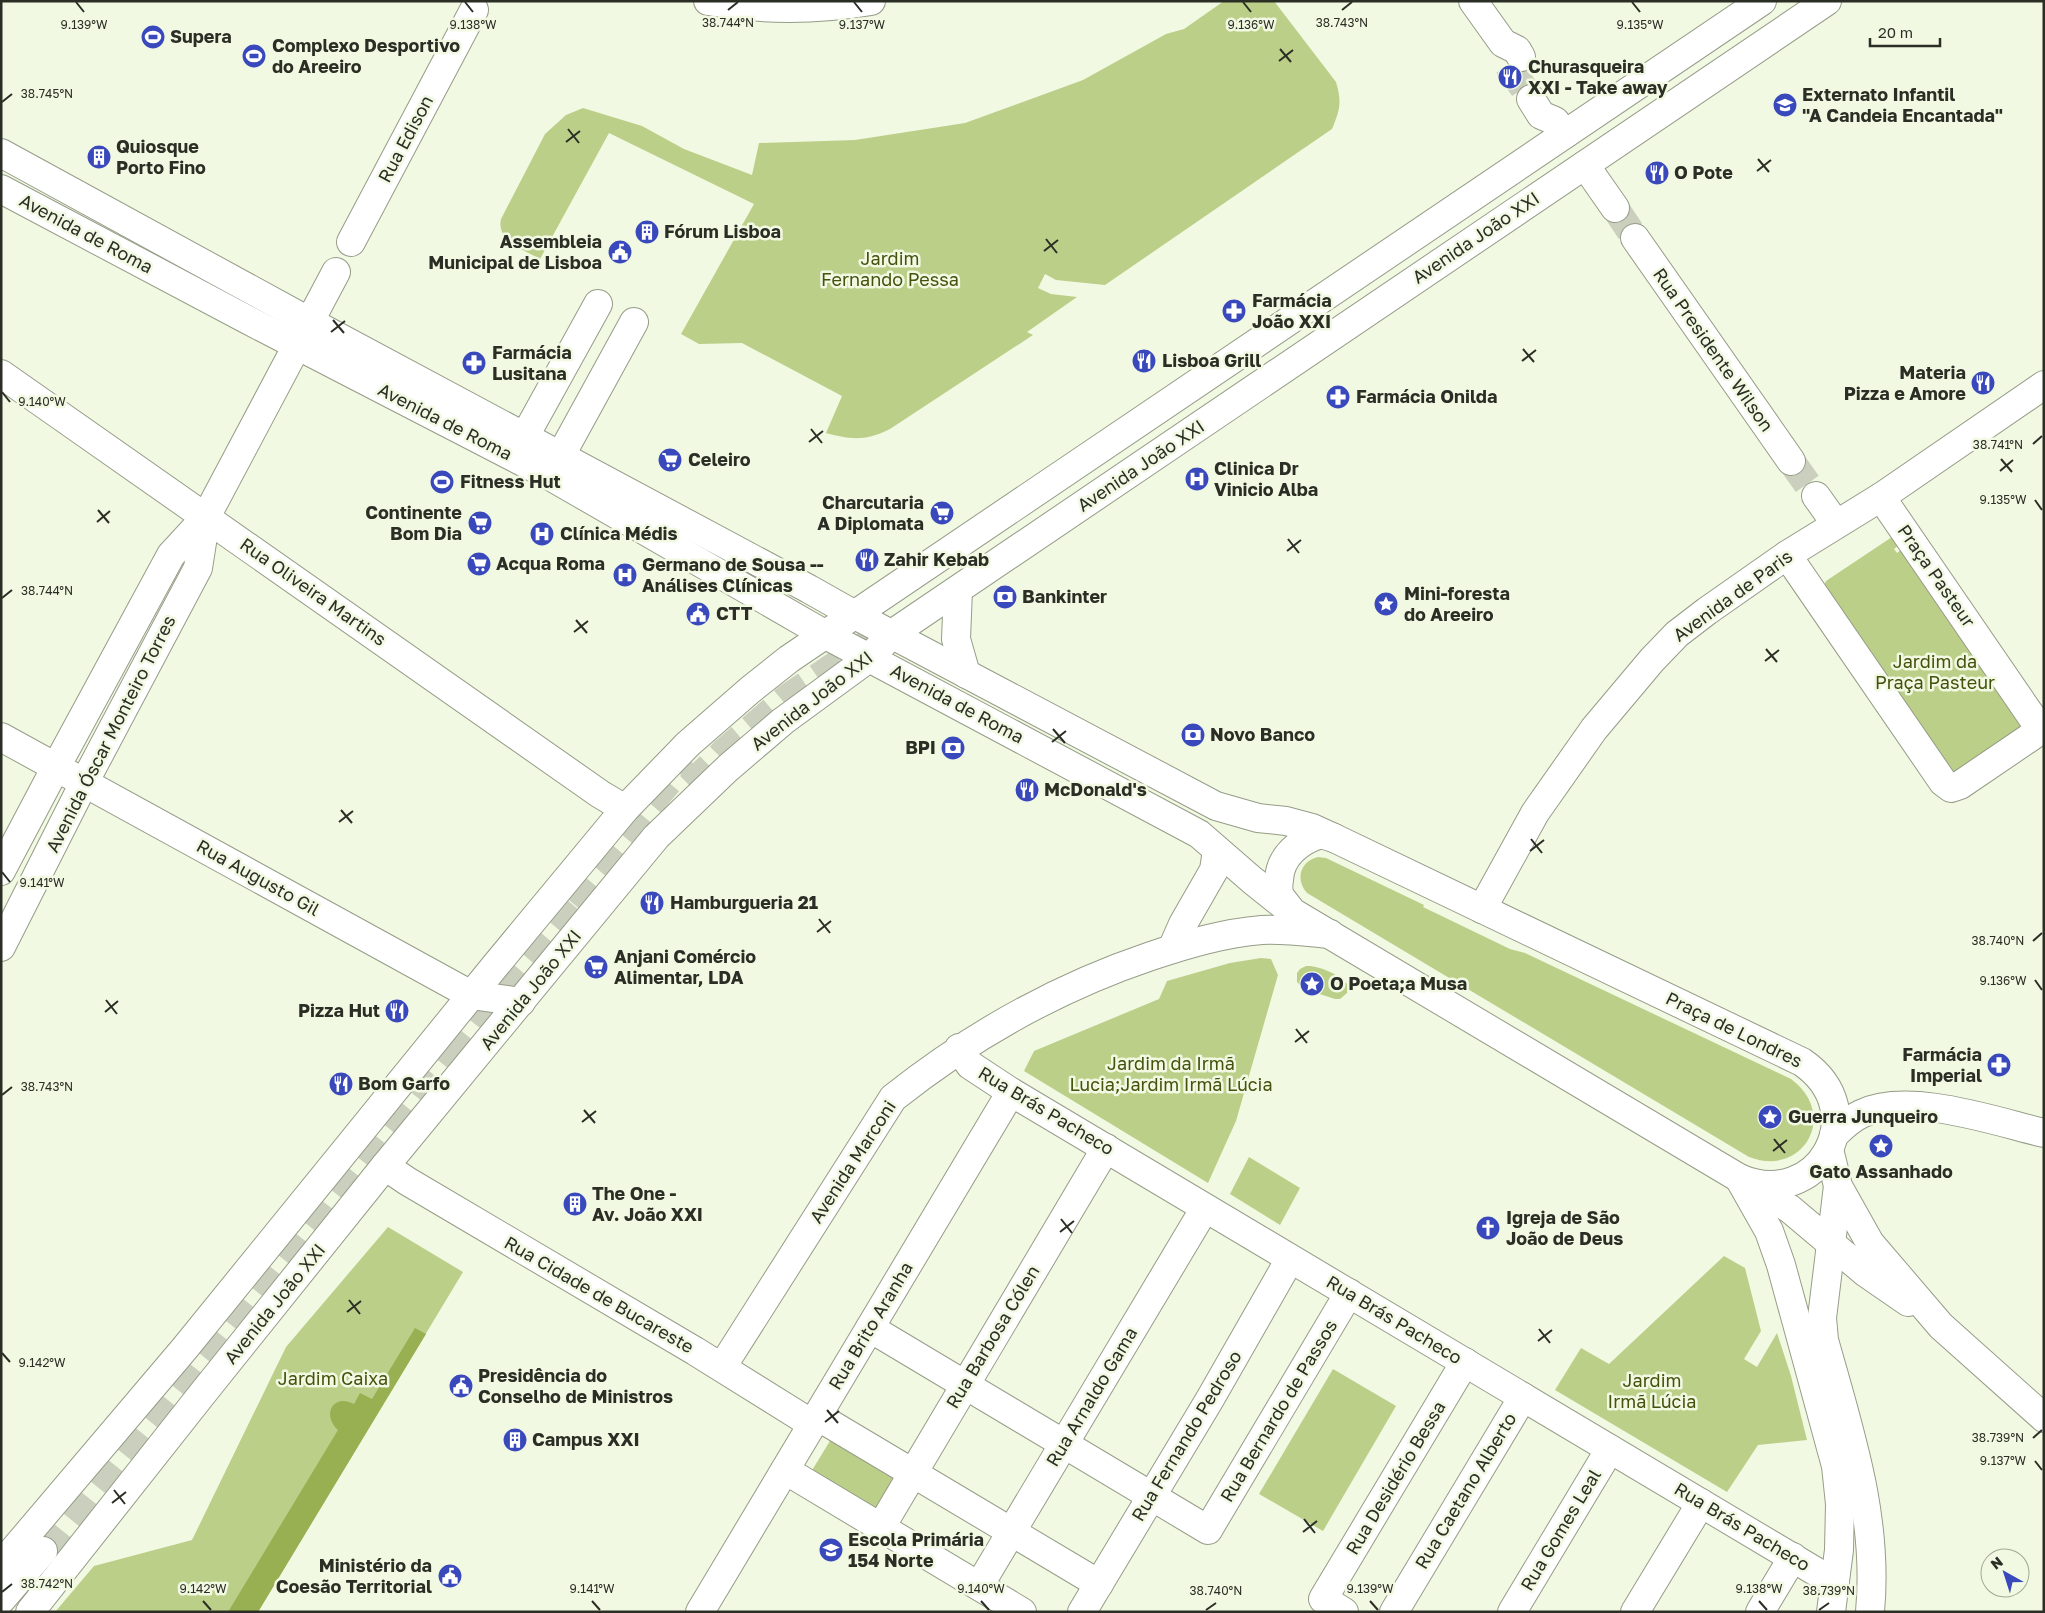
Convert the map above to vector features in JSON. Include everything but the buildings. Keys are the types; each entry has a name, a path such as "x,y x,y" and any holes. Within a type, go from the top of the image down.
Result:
{"street":[{"path":"708,1 767,7 812,7 871,1"},
{"path":"1473,1 1511,55"},
{"name":"Avenida João XXI","path":"1,1565 185,1348 471,995 625,809 688,744 750,690 789,660 1560,128 1762,1"},
{"name":"Avenida João XXI","path":"30,1612 386,1166 656,837 728,768 783,721 869,658 892,634 1827,1"},
{"name":"Rua Edison","path":"351,242 474,10"},
{"path":"1538,95 1541,114 1560,128 1614,208"},
{"name":"Avenida de Roma","path":"1,153 303,333 555,466 809,589 1216,806 1258,818 1286,821 1312,828 1334,838"},
{"name":"Avenida de Roma","path":"1,189 524,436 555,466 826,635 1199,834 1292,912"},
{"name":"Rua Presidente Wilson","path":"1636,238 1791,461"},
{"path":"303,333 336,272"},
{"name":"Avenida de Roma","path":"524,436 598,304"},
{"path":"555,466 634,322"},
{"name":"Avenida Óscar Monteiro Torres","path":"1,871 171,555 206,517 303,333"},
{"name":"Rua Oliveira Martins","path":"1,374 600,794 625,809 656,837"},
{"name":"Avenida de Paris","path":"1482,909 1535,813 1594,728 1652,660 1677,634 1787,555 1881,497 2044,385"},
{"path":"1816,496 1836,524"},
{"name":"Praça Pasteur","path":"1787,555 1943,782 1951,788 1960,785 2035,734 2036,723 1881,497"},
{"name":"Avenida Óscar Monteiro Torres","path":"1,947 84,783 198,568 206,517"},
{"path":"958,590 956,639 966,674"},
{"name":"Rua Augusto Gil","path":"1,737 471,995 521,1002"},
{"name":"Praça de Londres","path":"1320,834 1334,838 1482,909 1802,1062 1819,1075 1830,1093 1835,1106 1836,1121 1832,1142 1813,1170 1790,1182 1777,1185 1751,1183 1739,1178 1292,912 1280,896 1279,875 1284,860 1293,849 1305,840 1320,834"},
{"path":"1172,949 1214,870 1217,850"},
{"name":"Avenida Marconi","path":"722,1367 892,1098 959,1048 1029,1007 1078,984 1172,949 1216,937 1262,930 1330,934"},
{"name":"Rua Brás Pacheco","path":"959,1048 970,1064 1012,1092 1835,1583"},
{"name":"Rua Brito Aranha","path":"700,1612 1012,1092"},
{"path":"1870,1612 1872,1554 1867,1504 1822,1330 1822,1306 1838,1186 1832,1142 1851,1119 1862,1113 1874,1109 1900,1106 1945,1110 2044,1133"},
{"name":"Rua Barbosa Cólen","path":"880,1527 1106,1148"},
{"name":"Rua Cidade de Bucareste","path":"386,1166 407,1181 722,1367 913,1473 1099,1584"},
{"path":"1739,1178 1790,1209 1866,1273 1941,1326 2044,1418"},
{"path":"1739,1178 1775,1246 1831,1446 1839,1486 1840,1504 1839,1550 1831,1612"},
{"path":"1838,1186 1870,1243 1941,1326"},
{"name":"Rua Arnaldo Gama","path":"979,1586 1205,1208"},
{"name":"Rua Fernando Pedroso","path":"1082,1612 1290,1259"},
{"name":"Rua Bernardo de Passos","path":"1152,1496 1208,1530 1349,1293"},
{"path":"870,1328 1152,1496"},
{"path":"185,1348 199,1364 203,1393"},
{"name":"Rua Desidério Bessa","path":"1344,1612 1324,1599 1465,1362"},
{"name":"Rua Caetano Alberto","path":"1394,1612 1523,1397"},
{"name":"Rua Gomes Leal","path":"1512,1612 1610,1449"},
{"path":"785,1470 1022,1612"},
{"path":"1635,1612 1701,1503"},
{"path":"1,1600 43,1550"},
{"path":"1760,1612 1793,1558"}],"green space":[{"name":"Jardim Fernando Pessa","path":"1224,1 1274,1 1336,82 1339,106 1332,129 1105,285 1056,280 1045,274 1038,288 1051,294 1077,297 1027,332 1033,335 890,429 874,436 851,438 826,433 842,396 742,343 699,344 681,334 754,204 609,133 540,259 513,244 507,239 501,227 501,219 545,134 566,115 583,108 642,126 684,149 752,175 759,143 855,140 965,123 1083,80 1166,34 1184,29"},
{"name":"Jardim da Praça Pasteur","path":"1892,537 1899,545 1894,549 1897,553 1902,549 2022,727 1954,773 1824,586 1826,581"},
{"path":"1318,857 1326,858 1510,949 1525,953 1791,1079 1805,1093 1812,1109 1813,1125 1809,1139 1799,1151 1786,1159 1769,1161 1749,1157 1307,893 1301,882 1301,872 1307,862"},
{"name":"Jardim da Irmã Lucia;Jardim Irmã Lúcia","path":"1261,958 1271,959 1278,975 1236,1121 1208,1183 1024,1071 1034,1051 1159,999 1167,981 1230,963"},
{"path":"1306,966 1329,971 1340,978 1348,985 1347,993 1340,999 1335,999 1304,989 1297,982 1297,973"},
{"path":"1249,1157 1300,1188 1280,1225 1230,1194"},
{"name":"Jardim Caixa","path":"388,1227 463,1272 258,1612 55,1612 94,1566 192,1540 286,1347"},
{"name":"Jardim Irmã Lúcia","path":"1724,1256 1745,1268 1761,1331 1744,1359 1757,1367 1777,1333 1791,1376 1807,1440 1758,1445 1727,1492 1555,1390 1581,1348 1609,1364"},
{"path":"1333,1369 1396,1406 1323,1531 1259,1494"},
{"path":"833,1436 903,1478 881,1514 811,1472"}],"shaded area":[{"path":"415,1328 426,1334 258,1612 228,1612 338,1430 331,1418 330,1412 332,1407 341,1401 354,1404 360,1393 372,1399"}],"tunnel":[{"path":"1508,65 1531,99"},
{"path":"1615,208 1635,238"},
{"path":"1791,461 1816,496"},
{"path":"690,786 724,752 787,698 871,641"},
{"path":"569,900 688,759"},
{"path":"454,1061 520,978 594,892"},
{"path":"43,1551 459,1033"}],"place":[{"name":"Supera","path":"153,37"},
{"name":"Complexo Desportivo do Areeiro","path":"254,56"},
{"name":"Churasqueira XXI - Take away","path":"1510,77"},
{"name":"Externato Infantil \"A Candeia Encantada\"","path":"1785,105"},
{"name":"Quiosque Porto Fino","path":"99,157"},
{"name":"O Pote","path":"1657,173"},
{"name":"Fórum Lisboa","path":"647,232"},
{"name":"Assembleia Municipal de Lisboa","path":"620,252"},
{"name":"Farmácia João XXI","path":"1234,311"},
{"name":"Lisboa Grill","path":"1144,361"},
{"name":"Farmácia Lusitana","path":"474,363"},
{"name":"Materia Pizza e Amore","path":"1983,383"},
{"name":"Farmácia Onilda","path":"1338,397"},
{"name":"Celeiro","path":"670,460"},
{"name":"Clinica Dr Vinicio Alba","path":"1197,479"},
{"name":"Fitness Hut","path":"442,482"},
{"name":"Charcutaria A Diplomata","path":"942,513"},
{"name":"Continente Bom Dia","path":"480,523"},
{"name":"Clínica Médis","path":"542,534"},
{"name":"Zahir Kebab","path":"867,560"},
{"name":"Acqua Roma","path":"479,564"},
{"name":"Germano de Sousa -- Análises Clínicas","path":"625,575"},
{"name":"Bankinter","path":"1005,597"},
{"name":"Mini-foresta do Areeiro","path":"1386,604"},
{"name":"CTT","path":"698,614"},
{"name":"Novo Banco","path":"1193,735"},
{"name":"BPI","path":"953,748"},
{"name":"McDonald's","path":"1027,790"},
{"name":"Hamburgueria 21","path":"652,903"},
{"name":"Anjani Comércio Alimentar, LDA","path":"596,967"},
{"name":"O Poeta;a Musa","path":"1312,984"},
{"name":"Pizza Hut","path":"397,1011"},
{"name":"Farmácia Imperial","path":"1999,1065"},
{"name":"Bom Garfo","path":"341,1084"},
{"name":"Guerra Junqueiro","path":"1770,1117"},
{"name":"Gato Assanhado","path":"1881,1146"},
{"name":"The One - Av. João XXI","path":"575,1204"},
{"name":"Igreja de São João de Deus","path":"1488,1228"},
{"name":"Presidência do Conselho de Ministros","path":"461,1386"},
{"name":"Campus XXI","path":"515,1440"},
{"name":"Escola Primária 154 Norte","path":"831,1550"},
{"name":"Ministério da Coesão Territorial","path":"450,1576"}]}
